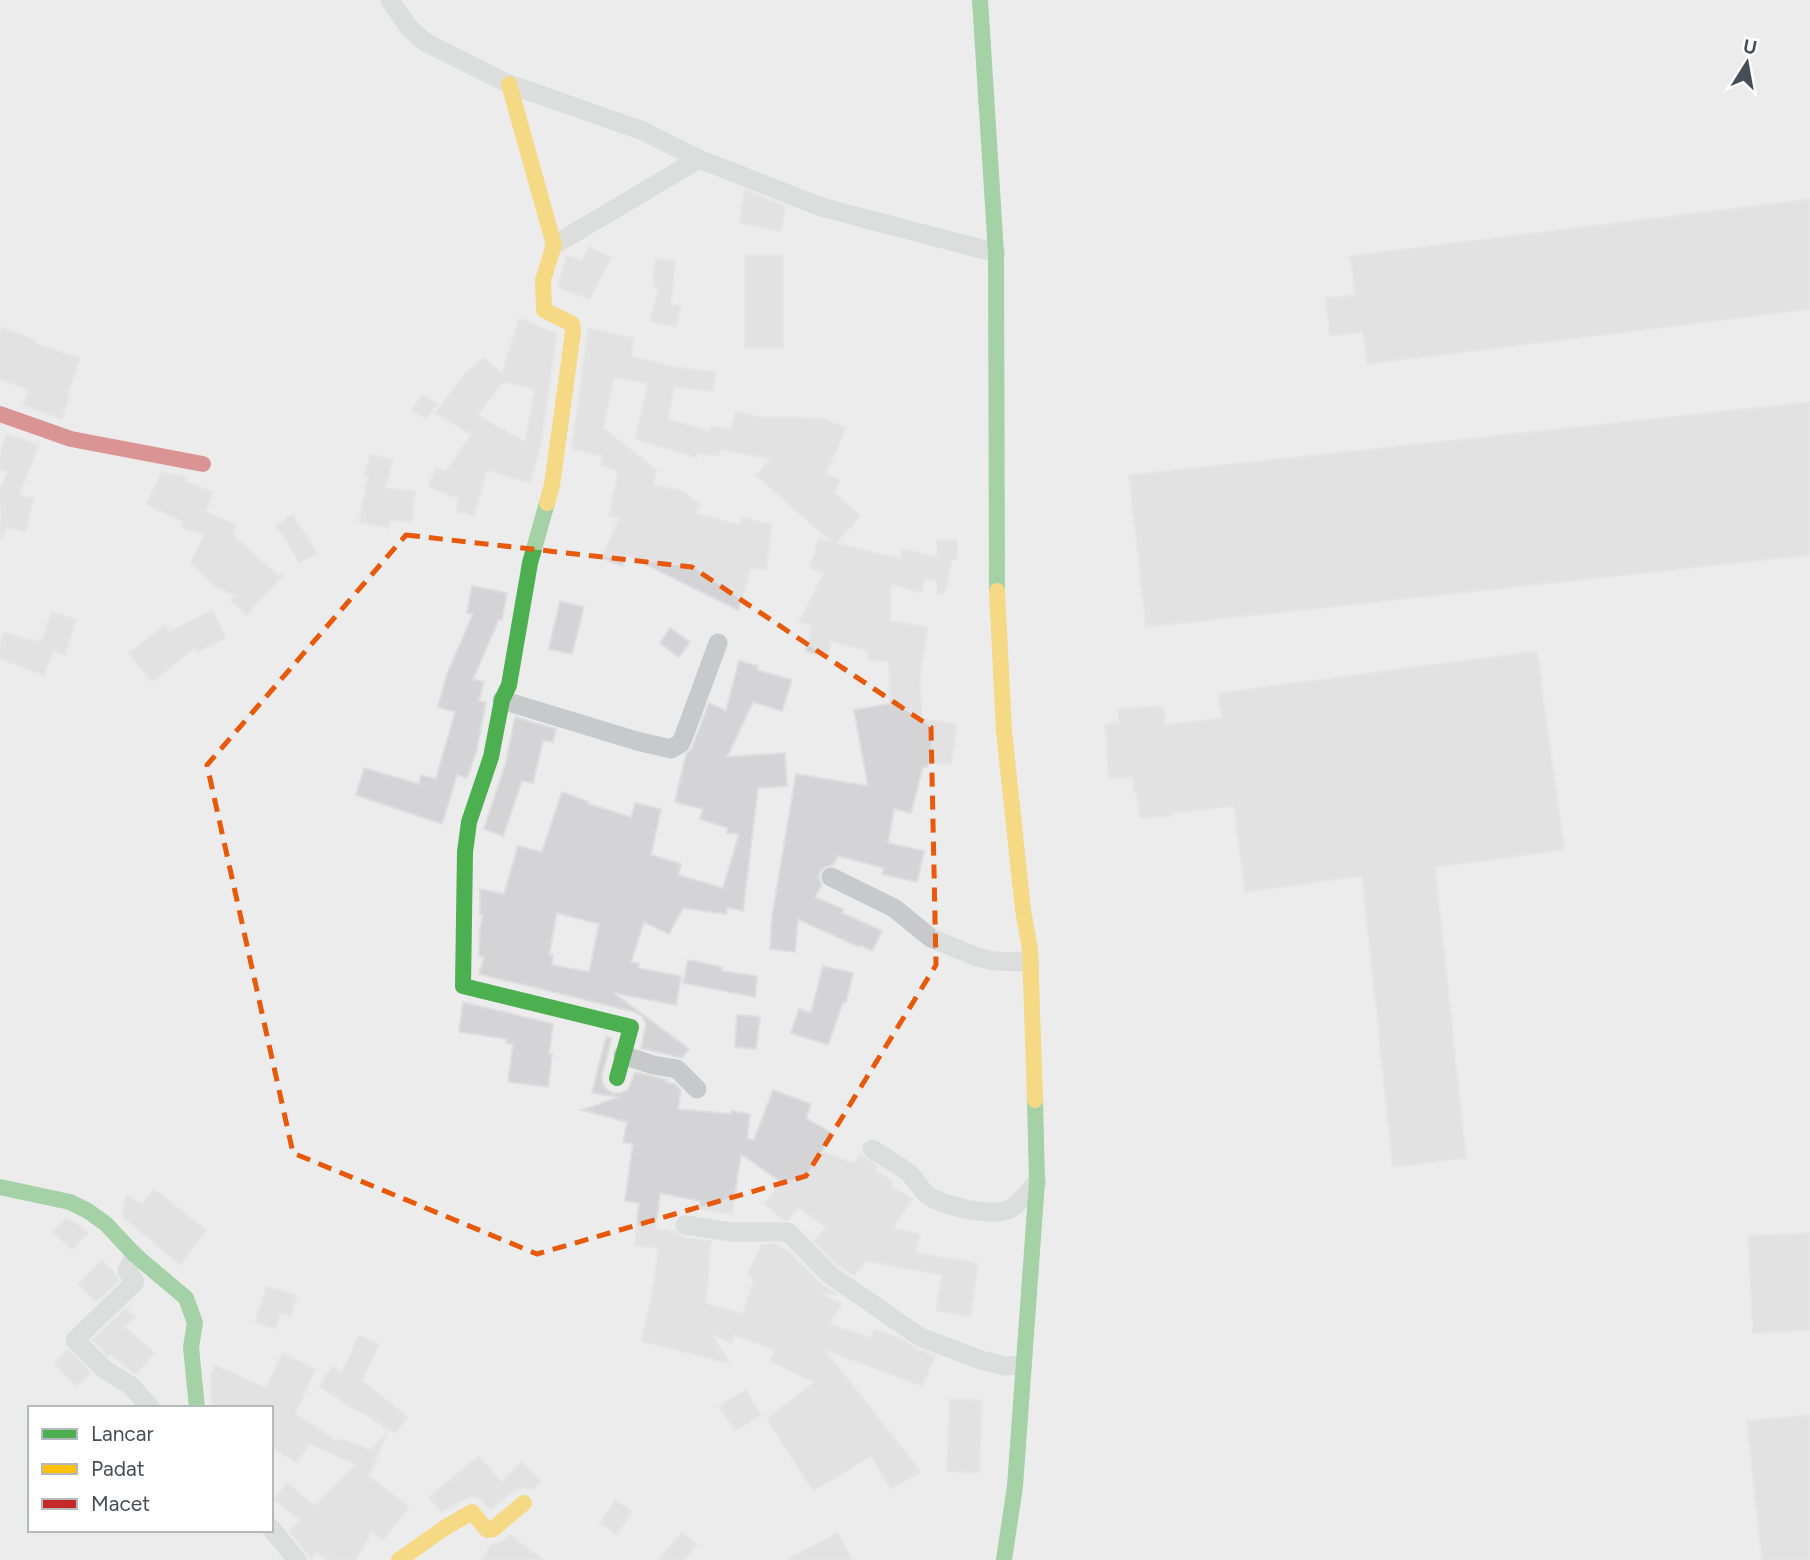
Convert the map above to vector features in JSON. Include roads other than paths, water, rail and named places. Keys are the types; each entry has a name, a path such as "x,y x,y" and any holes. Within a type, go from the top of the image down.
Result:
{"street":[{"path":"390,0 409,28 425,42 509,84 643,131 699,159 821,207 996,253"},
{"path":"980,0 996,253 995,555 1004,731 1023,910 1030,949 1037,1182 1015,1486 1004,1560"},
{"path":"509,84 554,245 543,280 544,310 572,324 573,332 552,485 530,563 509,685 502,700 491,757 469,822 465,852 463,986 631,1027 617,1077"},
{"path":"554,245 699,159"},
{"path":"0,414 71,439 203,464"},
{"path":"502,700 671,749 681,743 718,642"},
{"path":"831,877 894,908 930,938 985,959 1030,962"},
{"path":"623,1055 653,1065 677,1069 697,1089"},
{"path":"872,1149 906,1171 926,1194 967,1209 993,1213 1005,1211 1019,1203 1037,1182"},
{"path":"0,1187 70,1202 88,1211 106,1224 135,1255 186,1298 195,1323 191,1347 197,1406"},
{"path":"685,1225 732,1232 788,1232 829,1274 920,1337 981,1360 1005,1366 1023,1366"},
{"path":"135,1255 127,1271 135,1282 75,1342 104,1369 130,1385 149,1406"},
{"path":"398,1560 472,1512 487,1530 493,1529 524,1503"},
{"path":"273,1530 297,1560"}]}
